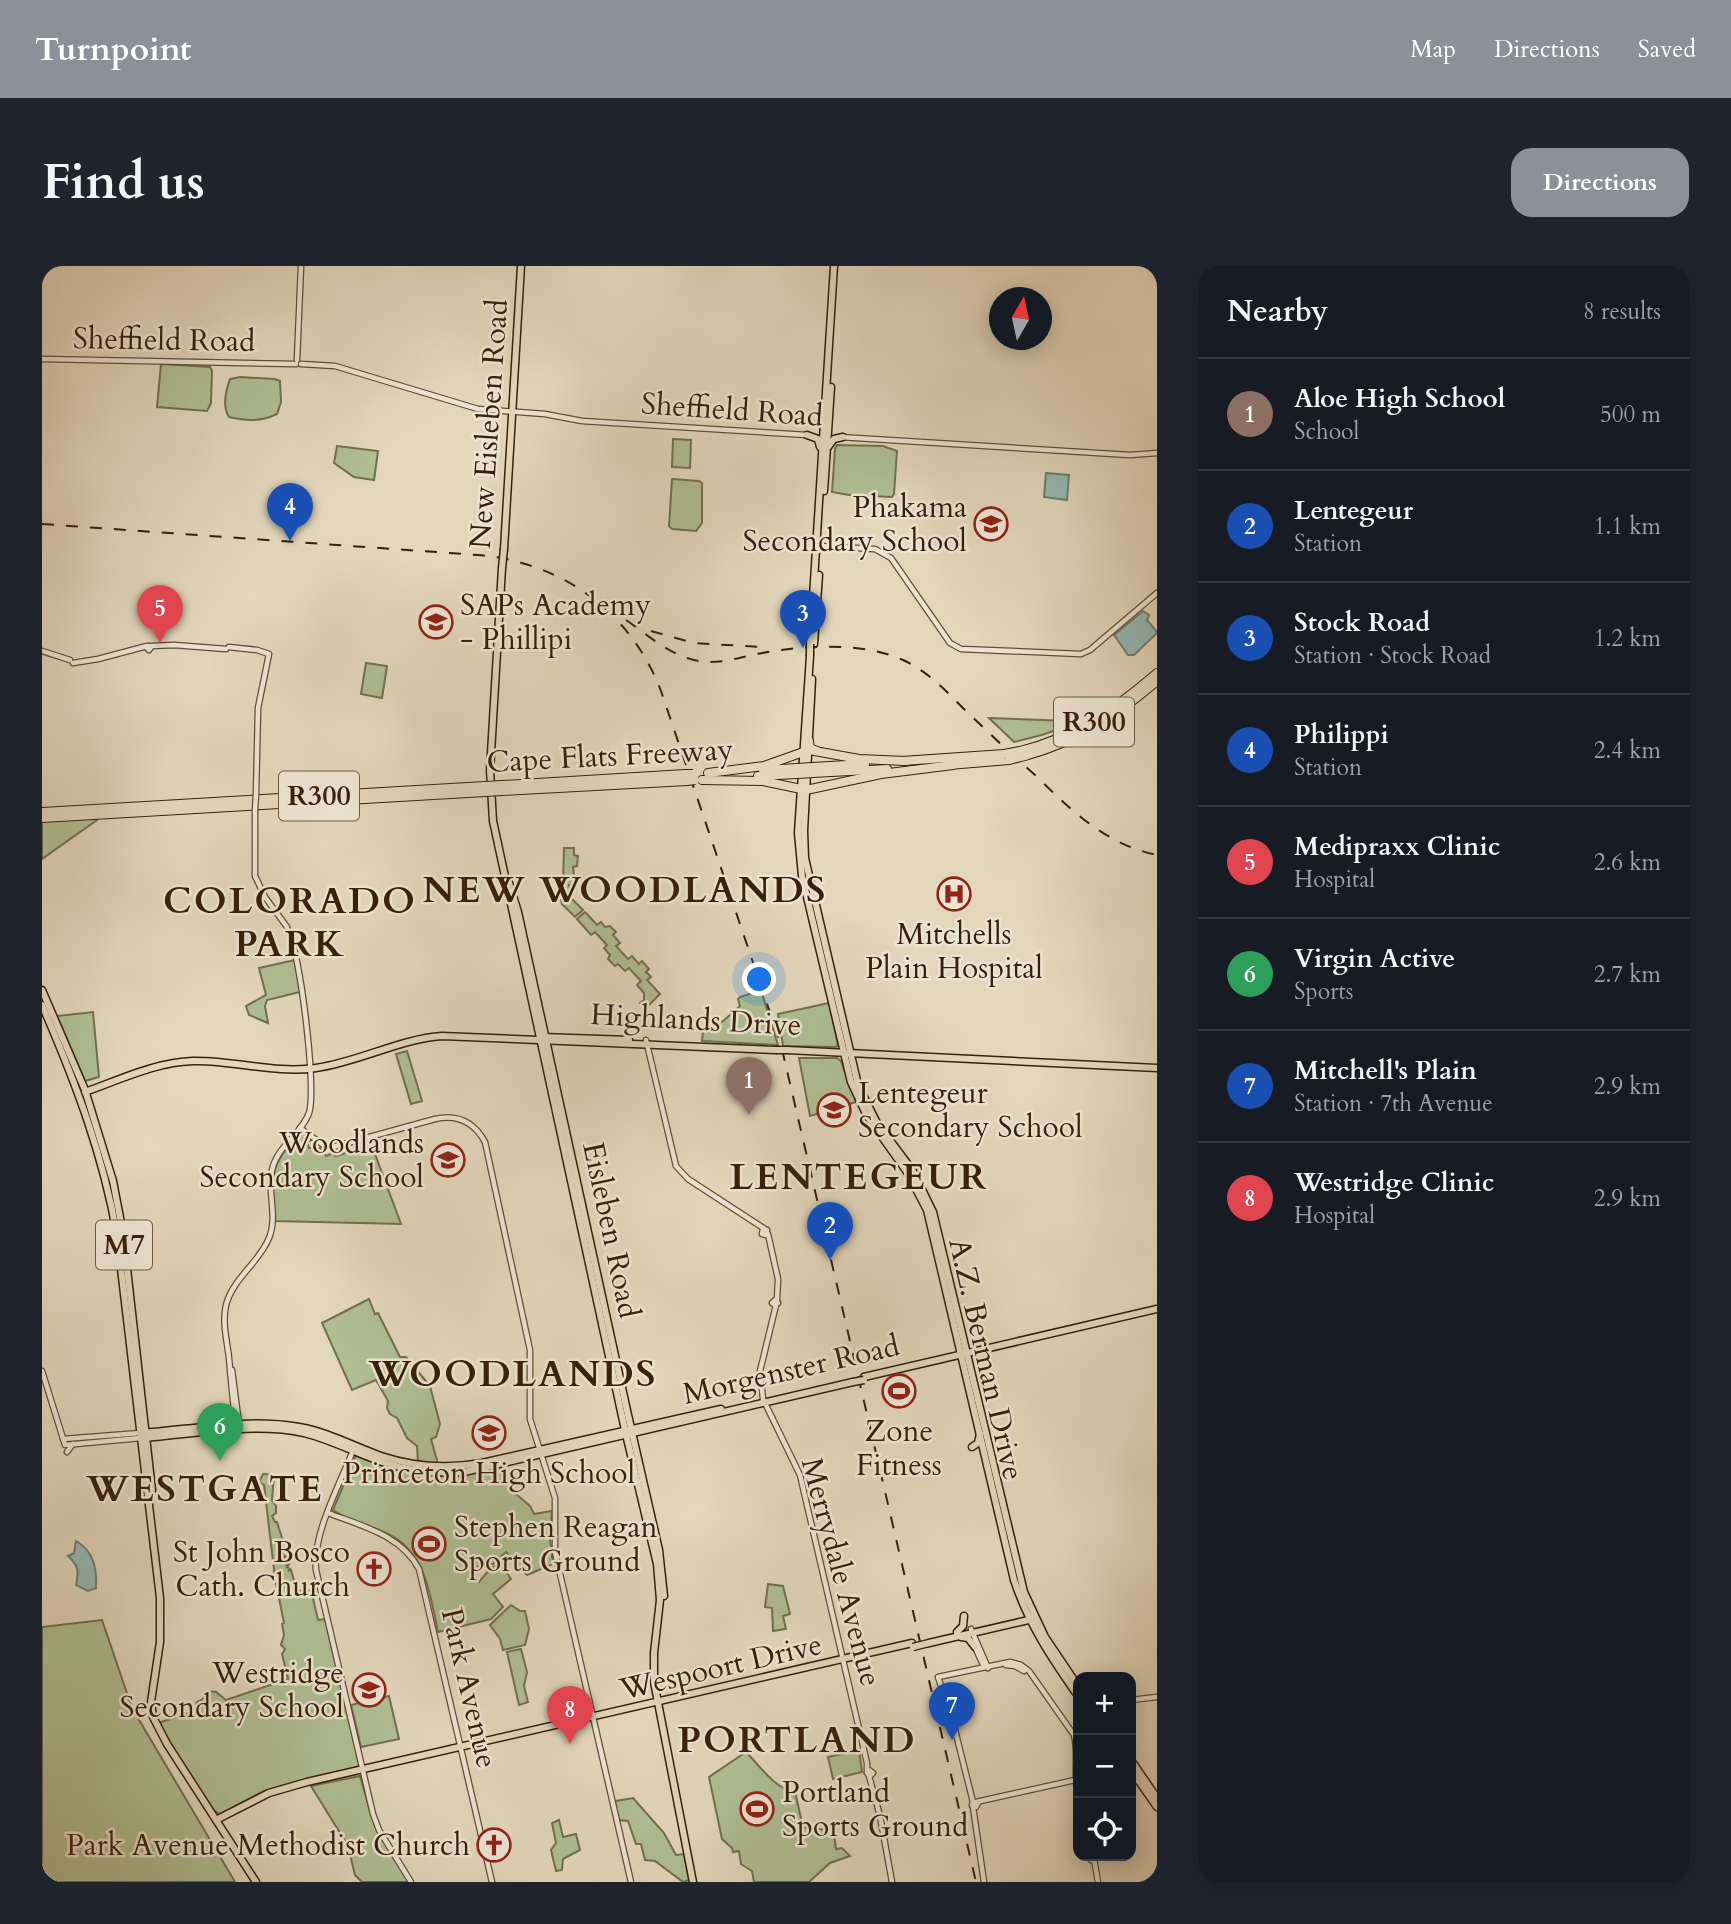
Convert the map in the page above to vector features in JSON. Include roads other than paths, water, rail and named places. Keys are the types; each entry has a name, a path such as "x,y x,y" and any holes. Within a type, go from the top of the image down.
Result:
{"highway":[{"name":"Cape Flats Freeway","path":"1022,753 1084,727 1120,704 1157,673"},
{"name":"Cape Flats Freeway","path":"813,770 953,765 1063,744 1106,722 1157,681"},
{"path":"695,777 764,766 807,747 844,757 906,761"},
{"name":"Cape Flats Freeway","path":"42,818 502,788 799,774 813,770 906,761 1006,757"},
{"path":"695,777 763,781 803,790 886,773 953,765"},
{"name":"Cape Flats Freeway","path":"42,812 487,791"}],"main road":[{"name":"New Eisleben Road","path":"521,266 487,791 518,912 543,1039"},
{"path":"803,790 836,266"},
{"path":"807,435 818,439 824,454"},
{"path":"824,454 832,441 843,437"},
{"path":"803,790 799,774 807,747 812,656"},
{"name":"A.Z. Berman Drive","path":"803,790 805,863 853,1086 867,1116 907,1172 927,1210 1031,1617 1073,1679"},
{"name":"M7","path":"42,990 82,1092 115,1223 144,1435 160,1595 160,1642 151,1707 153,1717 159,1731 257,1882"},
{"name":"M7","path":"42,1006 82,1092"},
{"name":"Highlands Drive","path":"82,1092 167,1064 189,1061 310,1069 432,1037 646,1042 1157,1068"},
{"name":"Eisleben Road","path":"543,1039 629,1432 664,1577 657,1661 660,1703 695,1882"},
{"name":"Morgenster Road","path":"144,1435 265,1424 300,1427 354,1448 399,1461 437,1467 468,1466 541,1452 1157,1311"},
{"name":"A.Z. Berman Drive","path":"965,1355 1012,1572 1048,1652 1073,1689"},
{"path":"186,1429 197,1422"},
{"name":"Morgenster Road","path":"144,1435 186,1429 238,1428"},
{"path":"972,1447 978,1443 980,1433"},
{"path":"957,1632 963,1626 964,1616"},
{"name":"Wespoort Drive","path":"929,1641 1031,1617"},
{"name":"Wespoort Drive","path":"216,1820 269,1793 341,1774 462,1749 970,1631"},
{"path":"950,1638 967,1637 975,1647"},
{"path":"1136,1767 1157,1798"},
{"path":"1136,1777 1157,1807"}],"street":[{"path":"299,362 301,266"},
{"name":"Sheffield Road","path":"42,359 299,362 335,366 472,408 544,414 582,421 1129,455 1157,453"},
{"path":"819,546 875,549 891,558 950,643 961,649 1081,654 1090,650 1157,593"},
{"path":"42,651 71,661 91,660 149,648 228,648 257,650 269,654 258,708 254,860 261,891 294,944 312,1104 300,1128 279,1153 272,1168 272,1222 269,1239 233,1288 226,1305 225,1322 238,1428"},
{"name":"Merrydale Avenue","path":"646,1042 676,1166 688,1179 757,1223 764,1233 776,1271 775,1303 760,1374 763,1401 800,1475 870,1772 892,1882"},
{"path":"300,1128 322,1144 333,1147 444,1117 466,1121 481,1135 488,1152 530,1350 530,1414 556,1507 553,1537 555,1552 631,1882"},
{"path":"42,1371 63,1438"},
{"name":"Morgenster Road","path":"144,1435 65,1445 63,1438 144,1435"},
{"path":"67,1452 74,1444"},
{"path":"354,1448 316,1548 316,1570 375,1821 411,1882"},
{"name":"Park Avenue","path":"328,1513 392,1539 415,1563 425,1589 492,1882"},
{"path":"970,1631 986,1668"},
{"path":"970,1631 986,1668"},
{"path":"984,1882 976,1804 939,1679 1015,1664 1035,1683 1074,1735"},
{"path":"1136,1699 1157,1697"},
{"path":"976,1804 1073,1781"},
{"path":"1092,1861 1097,1882"}],"water":[{"path":"1046,473 1069,475 1067,500 1044,497"},
{"path":"1143,611 1149,615 1147,620 1157,632 1134,655 1128,655 1114,635"},
{"path":"76,1541 91,1555 95,1567 96,1588 88,1591 76,1585 77,1569 68,1556 74,1553"}],"railway":[{"path":"42,524 478,555 509,560 538,568 565,580 590,596 632,637 661,691 781,1045 976,1882"},
{"path":"626,620 667,649 703,662 797,648 834,647 871,650 903,660 937,682 1062,801 1090,824 1121,843 1157,855"},
{"path":"651,631 694,643 761,647"}],"place":[{"name":"Phakama Secondary School","path":"991,524"},
{"name":"Philippi","path":"290,541"},
{"name":"SAPs Academy - Phillipi","path":"436,622"},
{"name":"Medipraxx Clinic","path":"160,643"},
{"name":"Stock Road","path":"803,648"},
{"name":"Mitchells Plain Hospital","path":"954,894"},
{"name":"Lentegeur Secondary School","path":"834,1110"},
{"name":"Aloe High School","path":"749,1115"},
{"name":"Woodlands Secondary School","path":"448,1160"},
{"name":"Lentegeur","path":"830,1260"},
{"name":"Zone Fitness","path":"899,1391"},
{"name":"Princeton High School","path":"489,1433"},
{"name":"Virgin Active","path":"220,1461"},
{"name":"Stephen Reagan Sports Ground","path":"429,1544"},
{"name":"St John Bosco Cath. Church","path":"374,1569"},
{"name":"Westridge Secondary School","path":"369,1690"},
{"name":"Mitchell's Plain","path":"952,1740"},
{"name":"Westridge Clinic","path":"570,1744"},
{"name":"Portland Sports Ground","path":"757,1809"},
{"name":"Park Avenue Methodist Church","path":"494,1845"}],"district":[{"name":"NEW WOODLANDS","path":"625,890"},
{"name":"COLORADO PARK","path":"290,922"},
{"name":"LENTEGEUR","path":"859,1177"},
{"name":"WOODLANDS","path":"513,1374"},
{"name":"WESTGATE","path":"205,1489"},
{"name":"PORTLAND","path":"797,1740"}]}
